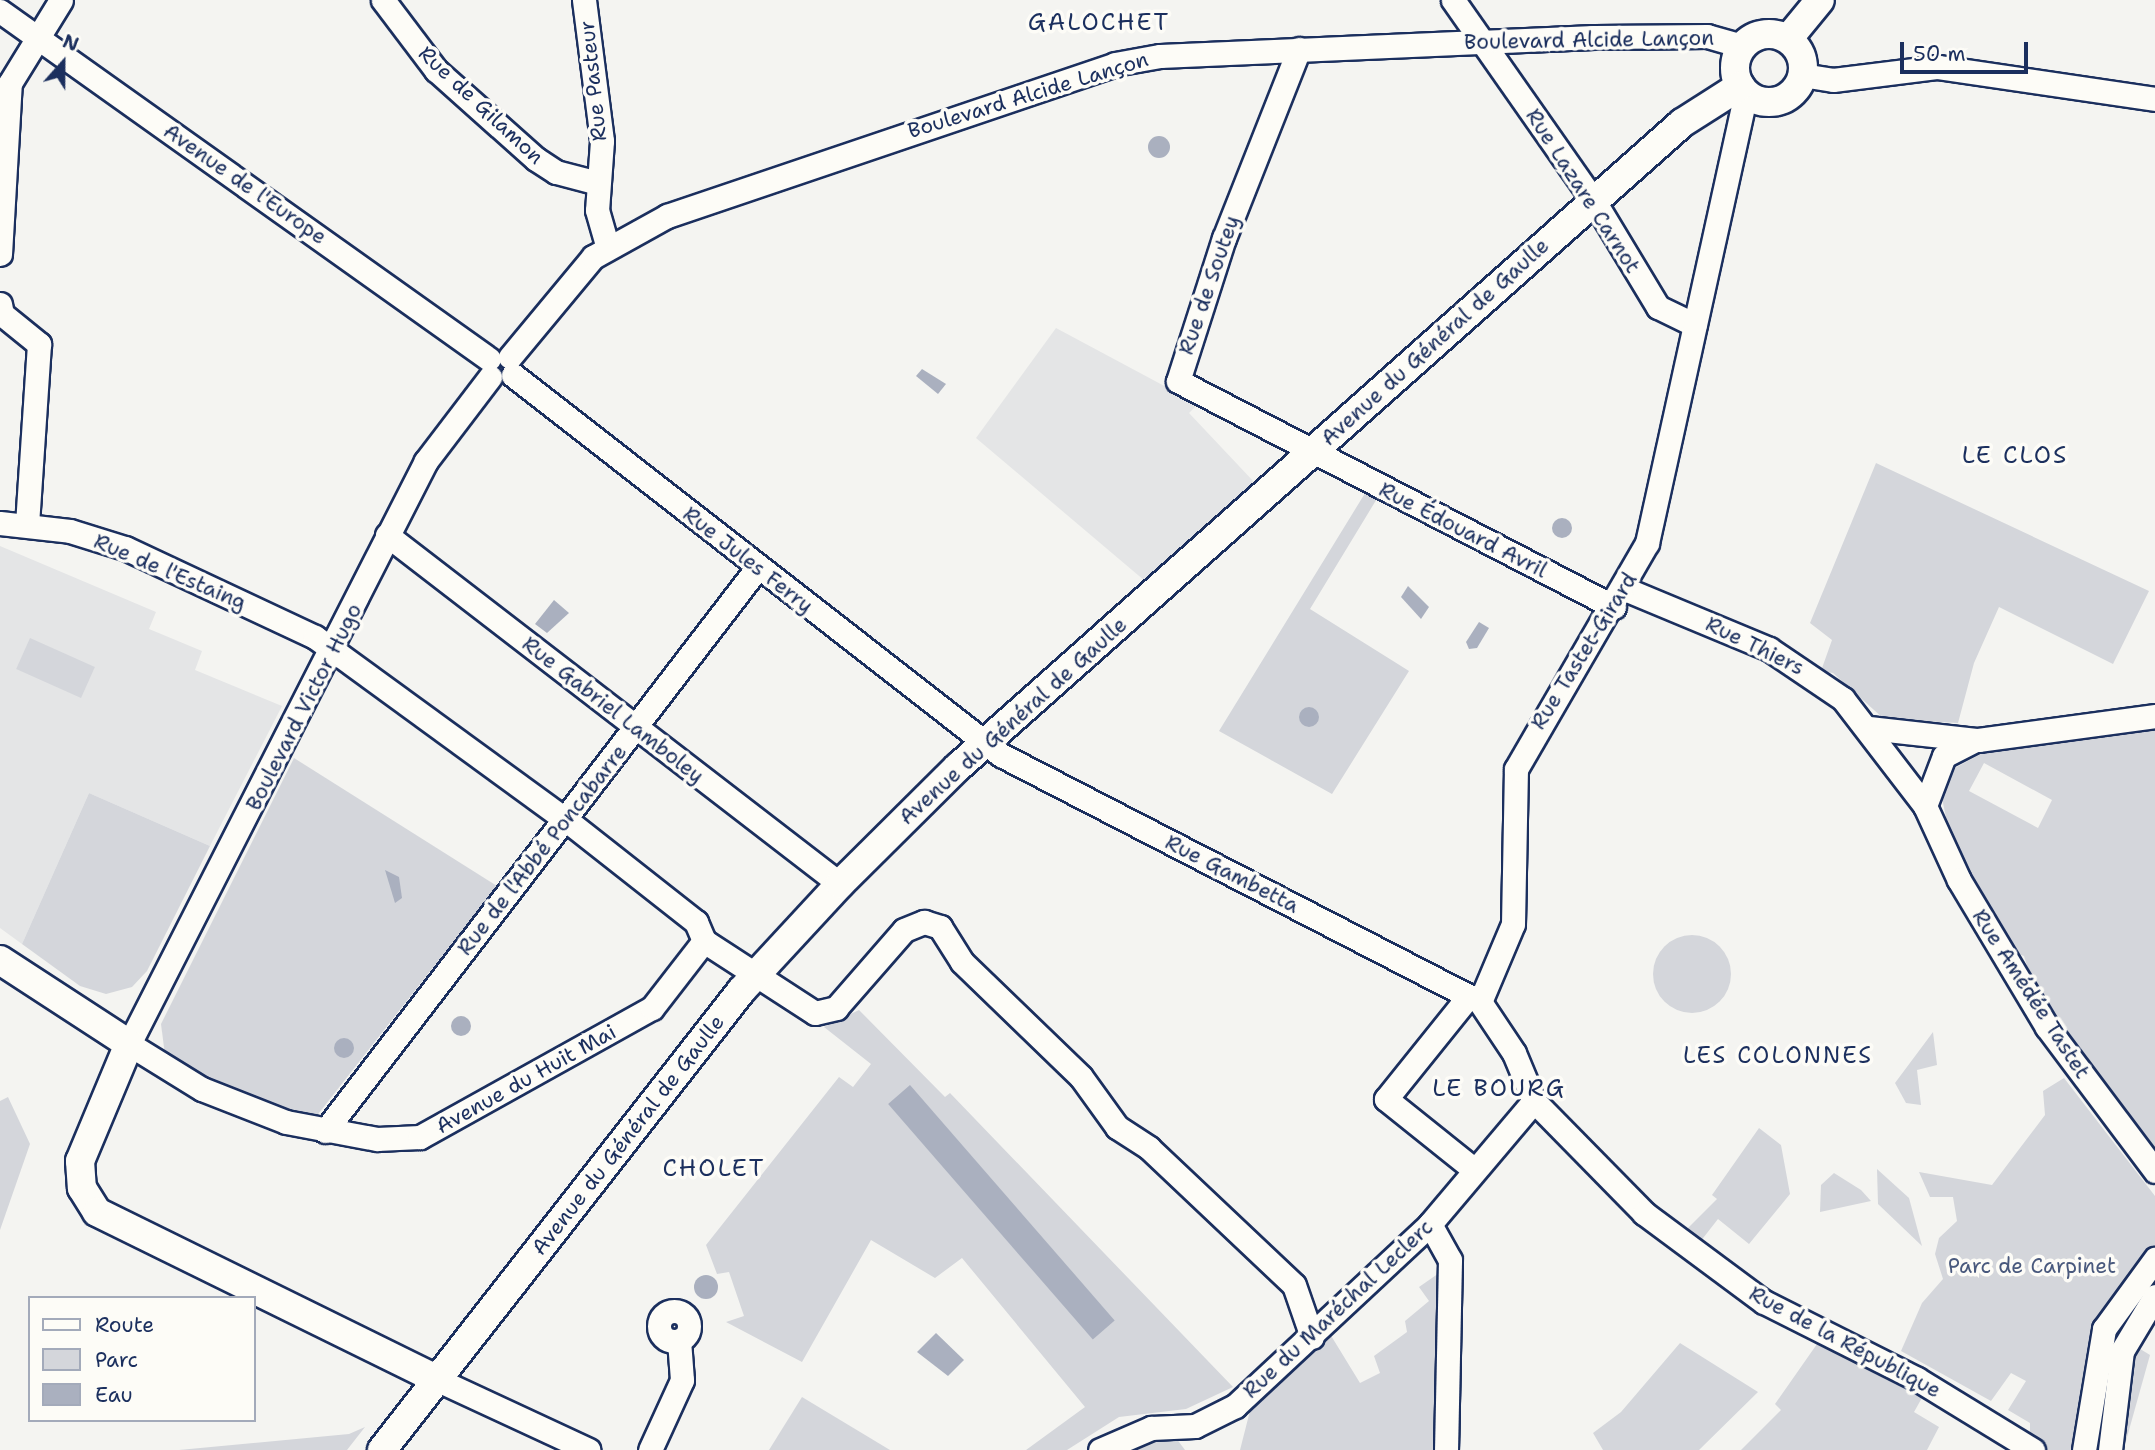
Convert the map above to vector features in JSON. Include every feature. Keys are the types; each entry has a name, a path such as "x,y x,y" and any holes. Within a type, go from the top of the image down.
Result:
{"main road":[{"path":"1788,39 1821,0"},
{"path":"1759,35 1788,39 1799,51 1802,75 1779,100 1743,90 1734,66 1742,46 1759,35"},
{"name":"Avenue du Général de Gaulle","path":"382,1450 753,979 840,884 984,744 1682,122 1743,90"},
{"name":"Avenue du Huit Mai","path":"0,960 129,1044"},
{"path":"129,1044 79,1161 82,1188 97,1212 438,1380"}],"street":[{"path":"0,254 10,83 35,36 61,0"},
{"name":"Rue de Gilamon","path":"383,0 436,70 515,142 555,172 598,183"},
{"name":"Rue Pasteur","path":"584,0 602,141 598,183 607,245"},
{"name":"Rue Lazare Carnot","path":"1453,0 1594,201 1658,307 1695,325"},
{"name":"Avenue de l'Europe","path":"0,10 501,367"},
{"name":"Boulevard Alcide Lançon","path":"501,367 607,245 723,192 1115,64 1160,56 1482,41 1707,36 1742,46"},
{"name":"Rue de Soutey","path":"1299,49 1224,238 1178,380 1311,453"},
{"path":"1802,75 1833,80 1938,67 2155,99"},
{"name":"Rue Tastet-Girard","path":"1472,1168 1387,1099 1474,999 1513,924 1516,769 1549,704 1619,598 1647,542 1743,90"},
{"path":"0,304 2,314 39,344 27,524"},
{"name":"Boulevard Victor Hugo","path":"129,1044 426,461 501,367"},
{"name":"Rue Jules Ferry","path":"501,367 984,744"},
{"name":"Rue Édouard Avril","path":"1311,453 1619,598"},
{"name":"Rue de l'Estaing","path":"0,523 27,524 125,548 331,647 565,819 695,922 704,941"},
{"name":"Rue Gabriel Lamboley","path":"387,535 840,884"},
{"name":"Rue de l'Abbé Poncabarre","path":"325,1131 758,568"},
{"name":"Rue Thiers","path":"1619,598 1794,663 1843,699 1869,728"},
{"path":"1869,728 1978,740 2155,716"},
{"name":"Rue Amédée Tastet","path":"1869,728 1925,806 1959,880 2047,1027 2155,1171"},
{"path":"1925,806 1944,756 1978,740"},
{"name":"Rue Gambetta","path":"984,744 1474,999"},
{"path":"704,941 753,979 806,1012 830,1012 904,930 924,922 940,928 962,962 1081,1077 1117,1127 1149,1148 1294,1285 1312,1337"},
{"name":"Avenue du Huit Mai","path":"129,1044 237,1106 325,1131 420,1137 461,1119 652,1008 704,941"},
{"name":"Rue de la République","path":"1474,999 1514,1053 1534,1101 1644,1213 1741,1286 2033,1450"},
{"name":"Rue du Maréchal Leclerc","path":"1100,1450 1151,1428 1216,1417 1312,1337 1430,1224 1472,1168 1534,1101"},
{"path":"1430,1224 1450,1260 1446,1450"},
{"path":"2084,1450 2104,1329 2155,1259"},
{"path":"2110,1450 2122,1351 2155,1296"},
{"path":"650,1450 682,1381 679,1340"},
{"path":"438,1380 589,1450"}],"shaded area":[{"path":"1056,328 1198,404 1189,413 1255,483 1145,581 976,438"},
{"path":"0,546 156,612 149,629 202,651 195,670 282,706 210,846 89,793 22,944 0,928"}],"green space":[{"path":"1876,463 2149,591 2113,664 1999,607 1974,663 1958,723 1884,719 1833,673 1821,671 1832,640 1810,623"},
{"path":"1367,490 1378,497 1310,609 1409,671 1332,794 1219,731"},
{"path":"30,638 95,667 81,698 16,669"},
{"path":"2155,730 2155,1151 2032,982 2024,956 2016,953 1950,836 1940,789 1951,770 1983,753","holes":["1984,763 2052,800 2038,828 1969,791"]},
{"path":"294,758 497,886 315,1118 252,1102 165,1055 161,1024"},
{"path":"89,793 210,846 147,971 132,987 106,994 80,986 22,944"},
{"path":"1692,935 1707,938 1719,947 1728,959 1731,974 1728,989 1719,1001 1707,1010 1692,1013 1677,1010 1665,1001 1656,989 1653,974 1656,959 1665,947 1677,938"},
{"path":"859,1010 945,1097 950,1093 1233,1387 1186,1409 1119,1417 1067,1450 1026,1450 1085,1407 962,1258 935,1278 871,1240 802,1362 726,1322 744,1316 729,1272 717,1274 706,1245 839,1077 853,1087 871,1064 824,1027"},
{"path":"1933,1032 1937,1065 1917,1070 1921,1105 1906,1103 1895,1083"},
{"name":"Parc de Carpinet","path":"2064,1078 2155,1196 2155,1249 2128,1280 2078,1450 2040,1450 2030,1438 2030,1423 2008,1410 2026,1381 2011,1373 1991,1401 1901,1351 1922,1303 1943,1279 1935,1254 1939,1238 1957,1221 1953,1197 1930,1197 1919,1172 1992,1185 2045,1115 2043,1091"},
{"path":"8,1097 30,1144 0,1230 0,1101"},
{"path":"1759,1128 1781,1145 1790,1194 1749,1244 1718,1219 1700,1242 1685,1231 1717,1199 1712,1195"},
{"path":"1877,1169 1909,1198 1922,1246 1878,1204"},
{"path":"1834,1173 1861,1190 1871,1201 1820,1212 1821,1185"},
{"path":"1442,1271 1438,1450 1240,1450 1252,1403 1330,1334 1360,1383 1380,1373 1374,1356 1407,1332 1405,1321 1429,1301 1419,1287"},
{"path":"1680,1343 1758,1392 1699,1450 1603,1450 1593,1433 1621,1412"},
{"path":"1817,1344 1923,1396 1914,1412 1939,1427 1927,1450 1741,1450 1781,1410 1775,1404"},
{"path":"2132,1344 2150,1355 2124,1448 2114,1450"},
{"path":"802,1397 890,1450 769,1450"},
{"path":"365,1427 347,1450 179,1450 349,1434"},
{"path":"1176,1438 1185,1450 1114,1450 1124,1445"}],"water":[{"path":"1159,136 1167,139 1170,147 1167,155 1159,158 1151,155 1148,147 1151,139"},
{"path":"922,369 946,384 938,394 916,376"},
{"path":"1562,518 1569,521 1572,528 1569,535 1562,538 1555,535 1552,528 1555,521"},
{"path":"1408,586 1429,607 1421,619 1401,597"},
{"path":"554,600 569,613 547,633 535,624"},
{"path":"1479,622 1489,628 1477,648 1469,649 1466,642"},
{"path":"1309,707 1316,710 1319,717 1316,724 1309,727 1302,724 1299,717 1302,710"},
{"path":"385,870 399,877 402,898 395,903"},
{"path":"461,1016 468,1019 471,1026 468,1033 461,1036 454,1033 451,1026 454,1019"},
{"path":"344,1038 351,1041 354,1048 351,1055 344,1058 337,1055 334,1048 337,1041"},
{"path":"910,1085 1115,1320 1093,1339 888,1104"},
{"path":"706,1275 714,1279 718,1287 714,1295 706,1299 698,1295 694,1287 698,1279"},
{"path":"936,1333 964,1360 948,1376 917,1352"}],"district":[{"name":"GALOCHET","path":"1099,23"},
{"name":"LE CLOS","path":"2015,456"},
{"name":"LES COLONNES","path":"1778,1055"},
{"name":"LE BOURG","path":"1499,1089"},
{"name":"CHOLET","path":"714,1169"}]}
